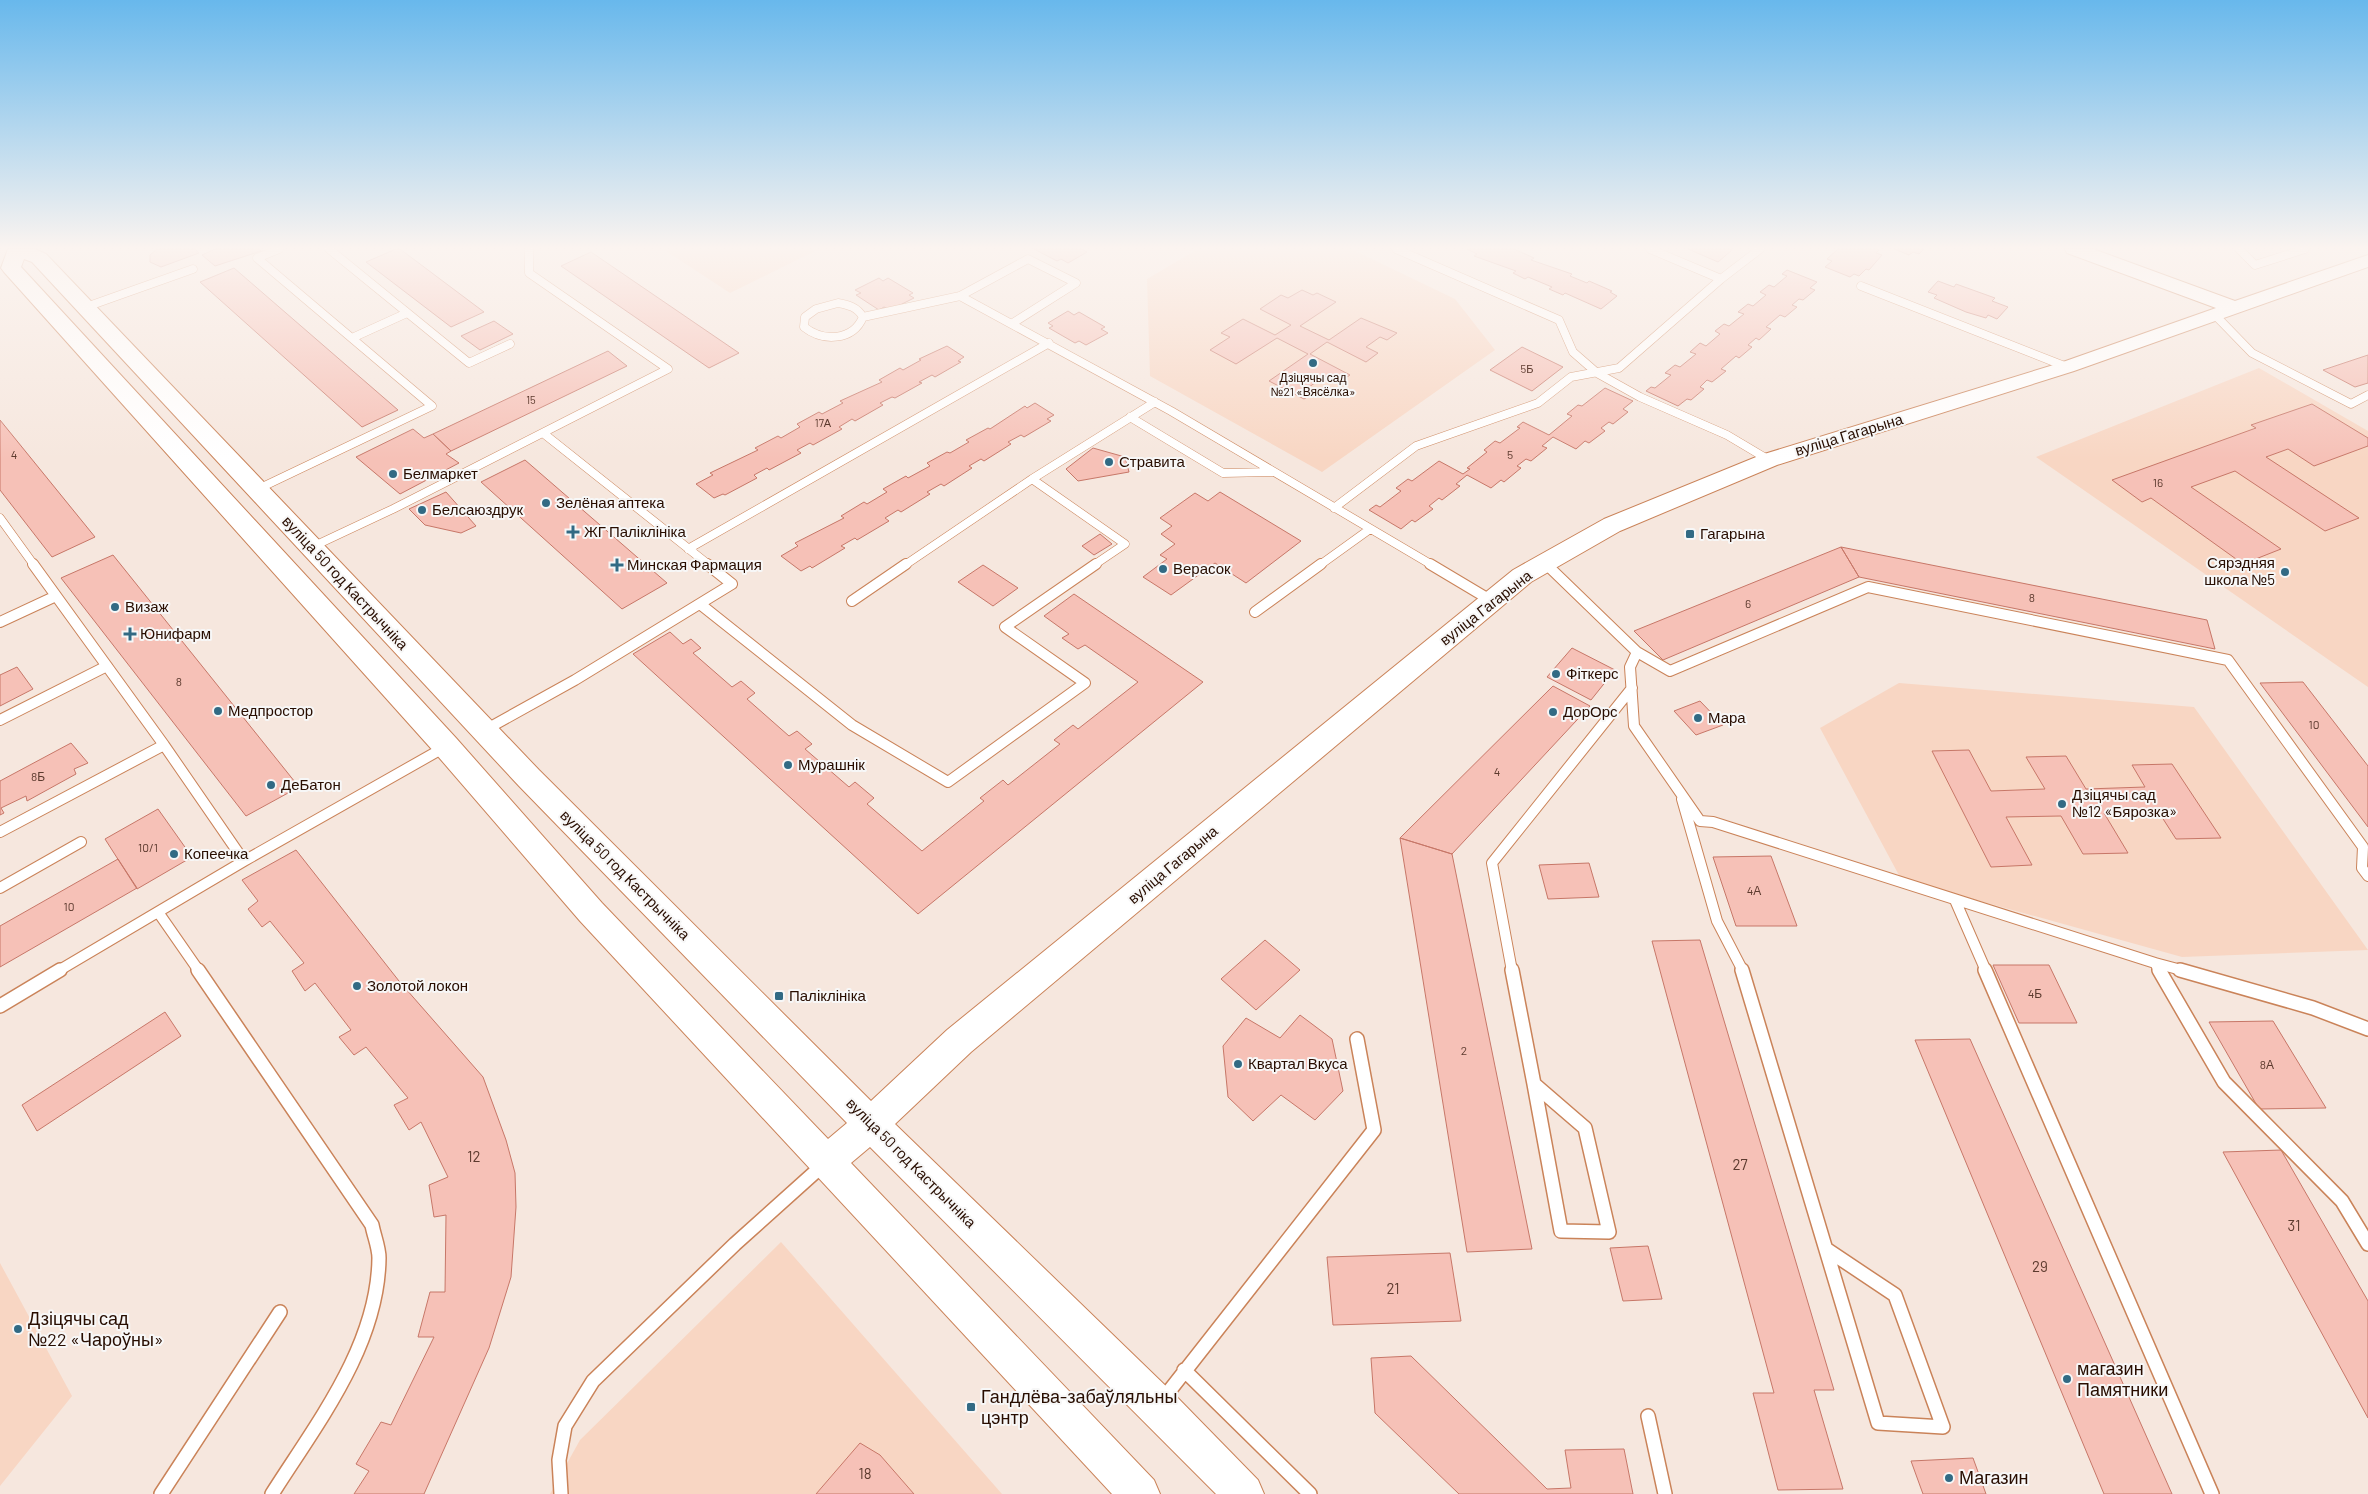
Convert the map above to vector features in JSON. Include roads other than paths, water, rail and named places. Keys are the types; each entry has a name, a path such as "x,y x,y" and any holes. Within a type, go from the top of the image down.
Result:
{"main road":[{"name":"вуліца 50 год Кастрычніка","path":"74,319 591,912 1140,1494"},
{"name":"вуліца 50 год Кастрычніка","path":"97,319 484,731 872,1124 1158,1406 1244,1494"},
{"name":"вуліца Гагарына","path":"826,1162 872,1124 959,1041 1522,576 1612,525 1769,460 2067,367 2204,319"}],"lane":[{"path":"258,489 432,406 329,319"},
{"path":"352,338 394,319"},
{"path":"414,319 468,363 510,344"},
{"path":"312,548 393,509 668,368 596,319"},
{"path":"804,319 802,322 804,327 814,335 832,337 851,332 862,322 863,319"},
{"path":"1005,319 1155,402 1492,601"},
{"path":"1013,323 1020,319"},
{"path":"1556,319 1559,320 1573,352 1597,372 1640,397 1727,435 1769,460"},
{"path":"1334,508 1416,446 1538,402 1572,376 1620,368 1676,319"},
{"path":"1944,319 2067,367"},
{"path":"2219,319 2252,353 2351,404 2368,395"},
{"path":"688,549 1049,343"},
{"path":"852,601 1032,479 1155,402"},
{"path":"1130,418 1223,473 1274,472"},
{"path":"484,731 575,680 732,584 543,433"},
{"path":"700,604 852,725 948,782 1085,683 1006,627 1125,544 1032,479"},
{"path":"0,518 164,744 244,862"},
{"path":"1255,612 1370,529"},
{"path":"1544,564 1636,652 1670,671 1868,587 2228,660 2363,847 2362,868 2368,876"},
{"path":"0,622 56,596"},
{"path":"1636,652 1630,667 1634,726 1700,821 1713,822 1955,900 2155,962 2313,1008 2368,1029"},
{"path":"0,720 107,666"},
{"path":"1533,1084 1584,1128 1609,1232 1561,1231 1533,1084 1492,862 1632,688"},
{"path":"0,832 164,744"},
{"path":"0,1006 158,912 446,746"},
{"path":"1679,791 1717,921 1740,963 1878,1423 1943,1427 1895,1295 1826,1249"},
{"path":"0,888 81,842"},
{"path":"1955,900 2212,1494"},
{"path":"158,912 372,1225 379,1258 374,1307 346,1374 272,1494"},
{"path":"2155,962 2224,1082 2342,1201 2368,1244"},
{"path":"1158,1406 1184,1370 1374,1130 1357,1039"},
{"path":"561,1494 559,1460 565,1426 593,1382 735,1244 826,1162"},
{"path":"161,1494 280,1312"},
{"path":"1184,1370 1310,1494"},
{"path":"1648,1416 1665,1494"}],"place":[{"name":"Дзіцячы сад №21 «Вясёлка»","path":"1313,363"},
{"name":"Стравита","path":"1109,462"},
{"name":"Белмаркет","path":"393,474"},
{"name":"Зелёная аптека","path":"546,503"},
{"name":"Белсаюздрук","path":"422,510"},
{"name":"ЖГ Паліклініка","path":"573,532"},
{"name":"Гагарына","path":"1690,534"},
{"name":"Минская Фармация","path":"617,565"},
{"name":"Верасок","path":"1163,569"},
{"name":"Сярэдняя школа №5","path":"2285,572"},
{"name":"Визаж","path":"115,607"},
{"name":"Юнифарм","path":"130,634"},
{"name":"Фіткерс","path":"1556,674"},
{"name":"Медпростор","path":"218,711"},
{"name":"ДорОрс","path":"1553,712"},
{"name":"Мара","path":"1698,718"},
{"name":"Мурашнік","path":"788,765"},
{"name":"ДеБатон","path":"271,785"},
{"name":"Дзіцячы сад №12 «Бярозка»","path":"2062,804"},
{"name":"Копеечка","path":"174,854"},
{"name":"Золотой локон","path":"357,986"},
{"name":"Паліклініка","path":"779,996"},
{"name":"Квартал Вкуса","path":"1238,1064"},
{"name":"Дзіцячы сад №22 «Чароўны»","path":"18,1329"},
{"name":"магазин Памятники","path":"2067,1379"},
{"name":"Гандлёва-забаўляльны цэнтр","path":"971,1407"},
{"name":"Магазин","path":"1949,1478"}]}
